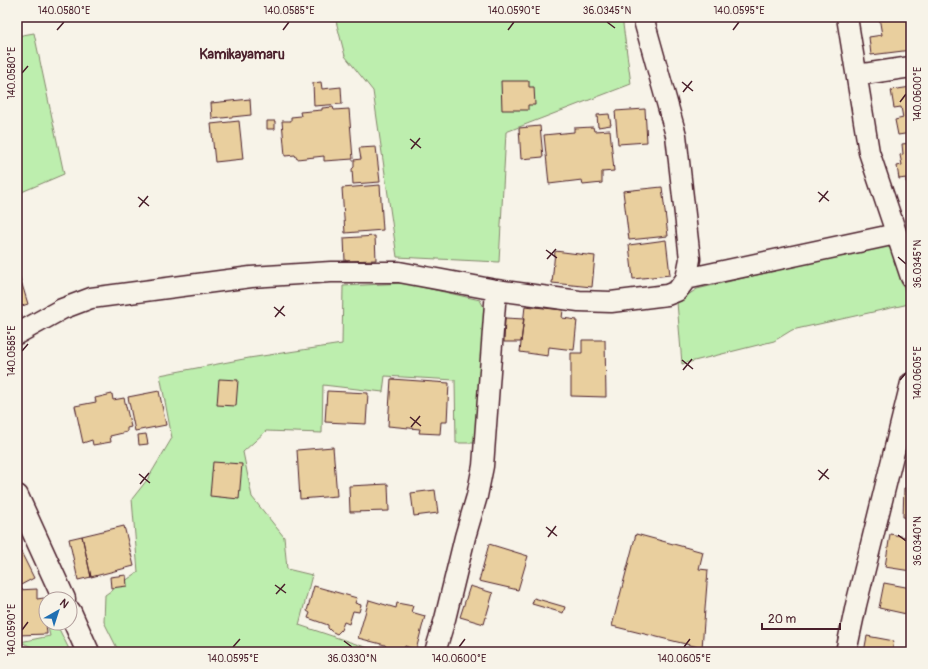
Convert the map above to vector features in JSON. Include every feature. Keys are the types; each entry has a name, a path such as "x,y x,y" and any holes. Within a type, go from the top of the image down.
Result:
{"street":[{"path":"17,334 62,310 91,298 251,277 331,272 399,272 496,290 579,301 610,302 667,295 677,291 686,279 690,259 676,135 644,17"},
{"path":"847,17 868,152 911,277"},
{"path":"857,75 911,67"},
{"path":"686,279 896,234"},
{"path":"435,652 446,619 465,537 477,496 483,466 496,290"},
{"path":"846,652 856,605 911,383"},
{"path":"17,496 60,591"},
{"path":"78,630 88,652"}],"green space":[{"path":"335,17 622,17 631,84 506,132 499,262 397,257 373,91 345,56"},
{"path":"34,33 64,174 17,194 17,36"},
{"path":"884,245 891,248 909,304 792,330 774,341 682,364 677,302 697,289"},
{"path":"404,283 480,300 486,311 476,443 456,443 455,380 385,376 383,392 323,385 322,433 266,431 243,452 252,497 284,537 287,569 312,575 299,625 380,652 119,652 104,622 105,595 138,572 132,499 147,480 172,438 160,375 249,358 342,344 343,286"},
{"path":"49,631 60,631 69,649 68,652 44,652 20,642 50,636"}],"building":[{"path":"879,17 910,17 911,50 871,55 869,37 882,35"},
{"path":"501,81 529,81 529,87 534,87 535,105 528,105 528,110 502,110"},
{"path":"321,82 322,89 341,87 342,104 314,106 313,83"},
{"path":"911,87 911,133 898,135 895,120 903,118 901,107 894,108 891,90"},
{"path":"250,99 251,115 212,119 211,103"},
{"path":"333,107 334,110 349,109 353,159 324,161 324,156 297,159 295,155 285,156 282,121 291,121 291,117 301,116 300,112 322,110 322,108"},
{"path":"645,109 647,142 618,144 615,111"},
{"path":"609,114 611,125 598,127 597,115"},
{"path":"239,121 243,159 215,162 211,124"},
{"path":"267,121 275,121 275,129 267,129"},
{"path":"540,126 543,157 521,159 519,128"},
{"path":"593,127 594,131 610,130 614,171 602,172 602,183 583,185 582,180 549,184 544,135 574,132 574,128"},
{"path":"911,143 911,181 906,182 906,178 899,179 897,166 902,165 900,155 903,154 902,144"},
{"path":"376,147 380,182 353,184 352,169 354,167 354,160 361,159 359,148"},
{"path":"380,185 383,230 345,233 342,188"},
{"path":"662,187 668,236 629,240 623,191"},
{"path":"375,236 376,260 345,261 344,238"},
{"path":"666,240 670,275 633,279 629,245"},
{"path":"555,251 595,256 592,287 552,283"},
{"path":"17,268 28,304 19,307 22,317 17,318"},
{"path":"525,306 563,310 562,318 577,320 574,350 549,347 548,356 520,352"},
{"path":"505,318 524,319 521,342 504,342"},
{"path":"582,340 605,340 606,397 571,396 571,353 582,353"},
{"path":"219,379 238,380 236,406 217,405"},
{"path":"391,379 449,383 447,422 441,422 440,434 419,433 420,429 388,426"},
{"path":"159,391 166,425 135,431 128,397"},
{"path":"327,391 368,393 366,424 325,422"},
{"path":"112,394 113,400 124,398 131,427 127,428 127,432 110,436 111,442 93,445 92,440 83,443 75,406 96,402 95,398"},
{"path":"146,434 148,444 139,445 138,435"},
{"path":"333,447 337,496 300,499 297,450"},
{"path":"213,462 242,464 239,499 210,496"},
{"path":"388,484 389,511 350,512 349,486"},
{"path":"904,488 911,488 911,518 903,517"},
{"path":"435,490 438,513 414,516 411,493"},
{"path":"124,526 134,566 91,577 82,536"},
{"path":"636,534 703,552 699,569 708,570 702,648 612,626"},
{"path":"890,534 911,538 911,571 885,567"},
{"path":"82,536 91,577 78,580 69,539"},
{"path":"489,544 528,556 518,590 479,581"},
{"path":"21,552 34,578 17,587 17,554"},
{"path":"126,575 127,586 111,588 110,577"},
{"path":"884,583 911,588 911,615 879,608"},
{"path":"314,586 357,598 355,603 361,605 359,612 353,611 349,624 344,622 341,630 337,634 328,628 328,625 308,618 310,613 307,611"},
{"path":"470,586 493,593 484,624 460,617"},
{"path":"37,589 38,631 47,631 47,634 18,635 17,590"},
{"path":"534,598 565,607 563,613 532,604"},
{"path":"369,600 396,608 397,603 413,606 411,612 425,616 416,650 405,646 402,652 388,649 385,645 358,638"},
{"path":"867,636 894,641 892,652 864,652"}],"district":[{"name":"Kamikayamaru","path":"242,54"}]}
